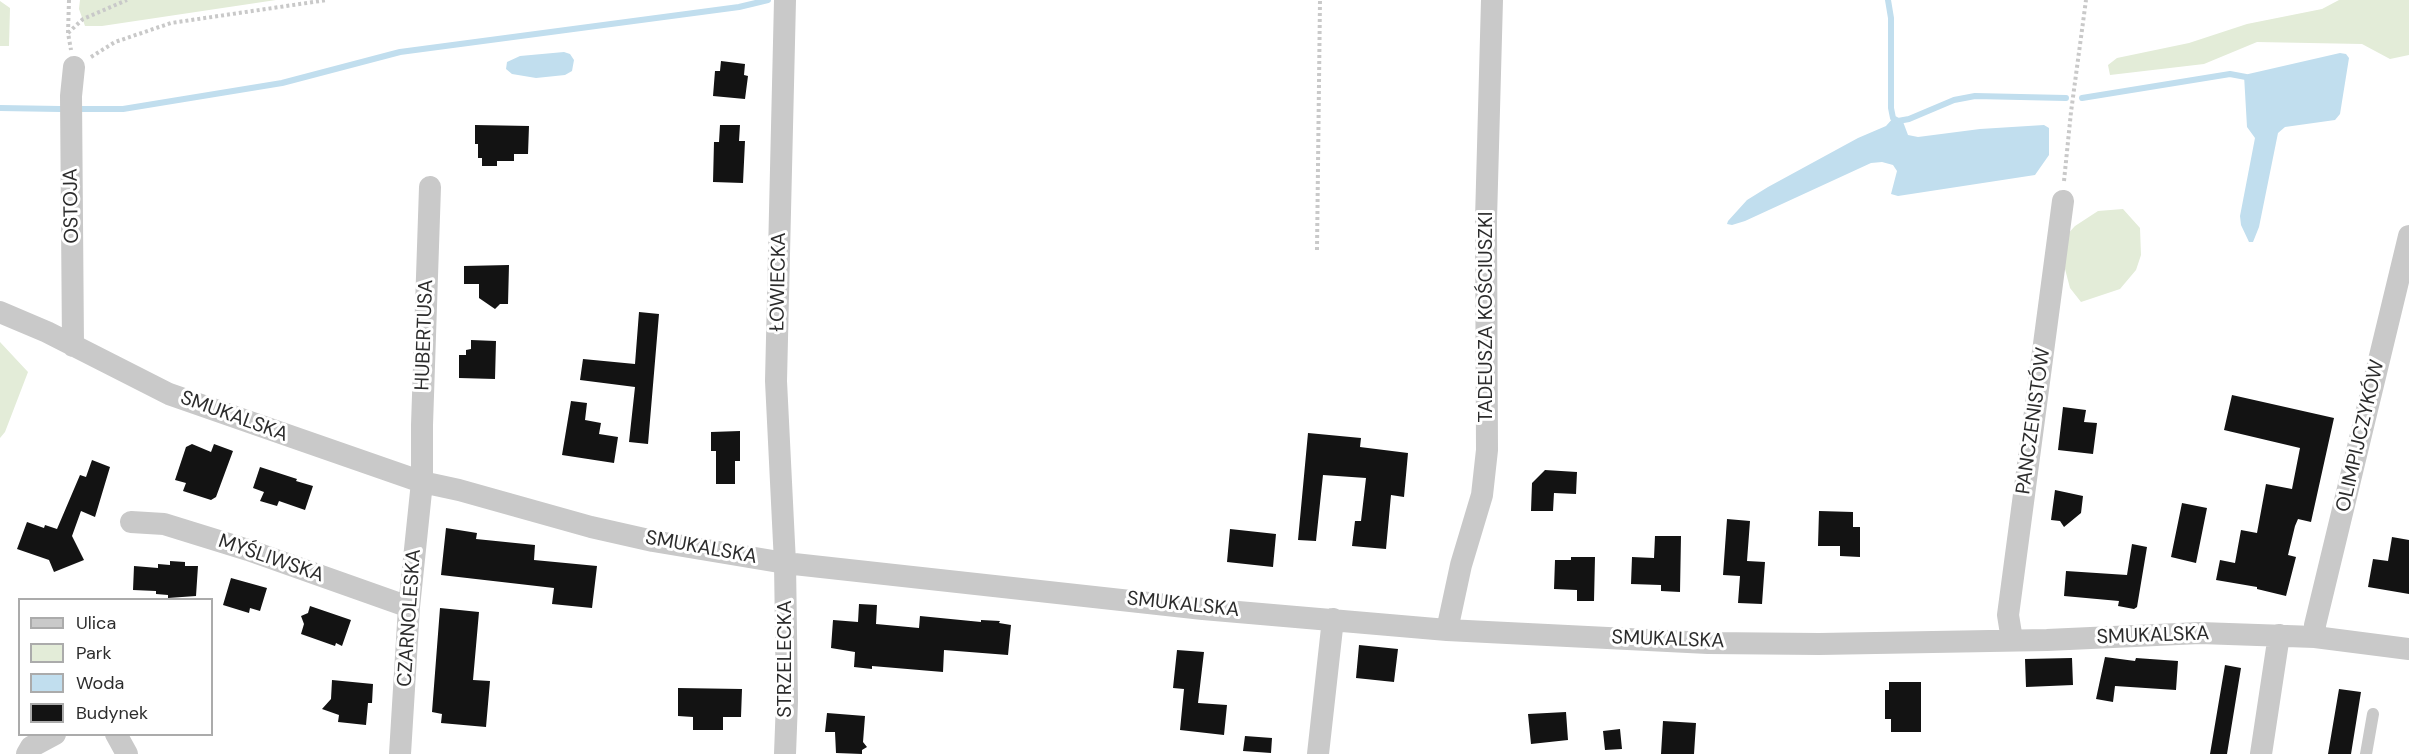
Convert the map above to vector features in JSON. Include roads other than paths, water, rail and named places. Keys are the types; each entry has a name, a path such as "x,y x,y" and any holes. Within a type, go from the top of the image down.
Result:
{"street":[{"name":"ŁOWIECKA","path":"785,0 776,381 785,563"},
{"name":"TADEUSZA KOŚCIUSZKI","path":"1447,630 1461,565 1482,495 1487,450 1486,220 1492,0"},
{"name":"OSTOJA","path":"74,67 71,96 74,346"},
{"name":"HUBERTUSA","path":"422,482 422,413 430,187"},
{"name":"PANCZENISTÓW","path":"2012,640 2008,615 2063,201"},
{"name":"OLIMPIJCZYKÓW","path":"2315,637 2315,625 2409,236"},
{"name":"SMUKALSKA","path":"0,312 169,394 422,482 653,541 785,563 1203,609 1447,630 1708,643 1819,644 2200,633 2315,637 2409,649"},
{"name":"CZARNOLESKA","path":"400,754 409,607 422,482"},
{"name":"MYŚLIWSKA","path":"131,522 164,525 248,550 409,607"},
{"name":"STRZELECKA","path":"785,563 787,701 785,754"},
{"path":"1318,754 1334,619"},
{"path":"2262,754 2279,635"},
{"path":"27,754 32,747 53,736"},
{"path":"117,736 127,754"}],"lane":[{"path":"2366,754 2373,714"}],"water":[{"path":"564,52 570,54 574,60 572,71 565,75 536,78 512,74 506,69 507,62 520,56"},
{"path":"2340,53 2346,54 2349,58 2340,114 2335,120 2285,127 2278,133 2259,227 2253,242 2249,242 2241,225 2240,216 2255,138 2247,127 2244,75"},
{"path":"1894,117 1902,119 1908,135 1918,137 1980,129 2044,125 2049,128 2049,155 2035,175 1898,196 1891,194 1897,171 1893,165 1882,162 1871,163 1745,221 1732,225 1727,224 1747,200 1858,138 1886,126"}],"waterway":[{"path":"78,109 123,109 282,83 400,52 739,7 768,0"},
{"path":"1888,0 1891,18 1891,108 1893,118 1898,121 1909,119 1954,100 1975,96 2066,98"},
{"path":"2082,98 2230,74 2246,77"},
{"path":"0,108 60,109"}]}
